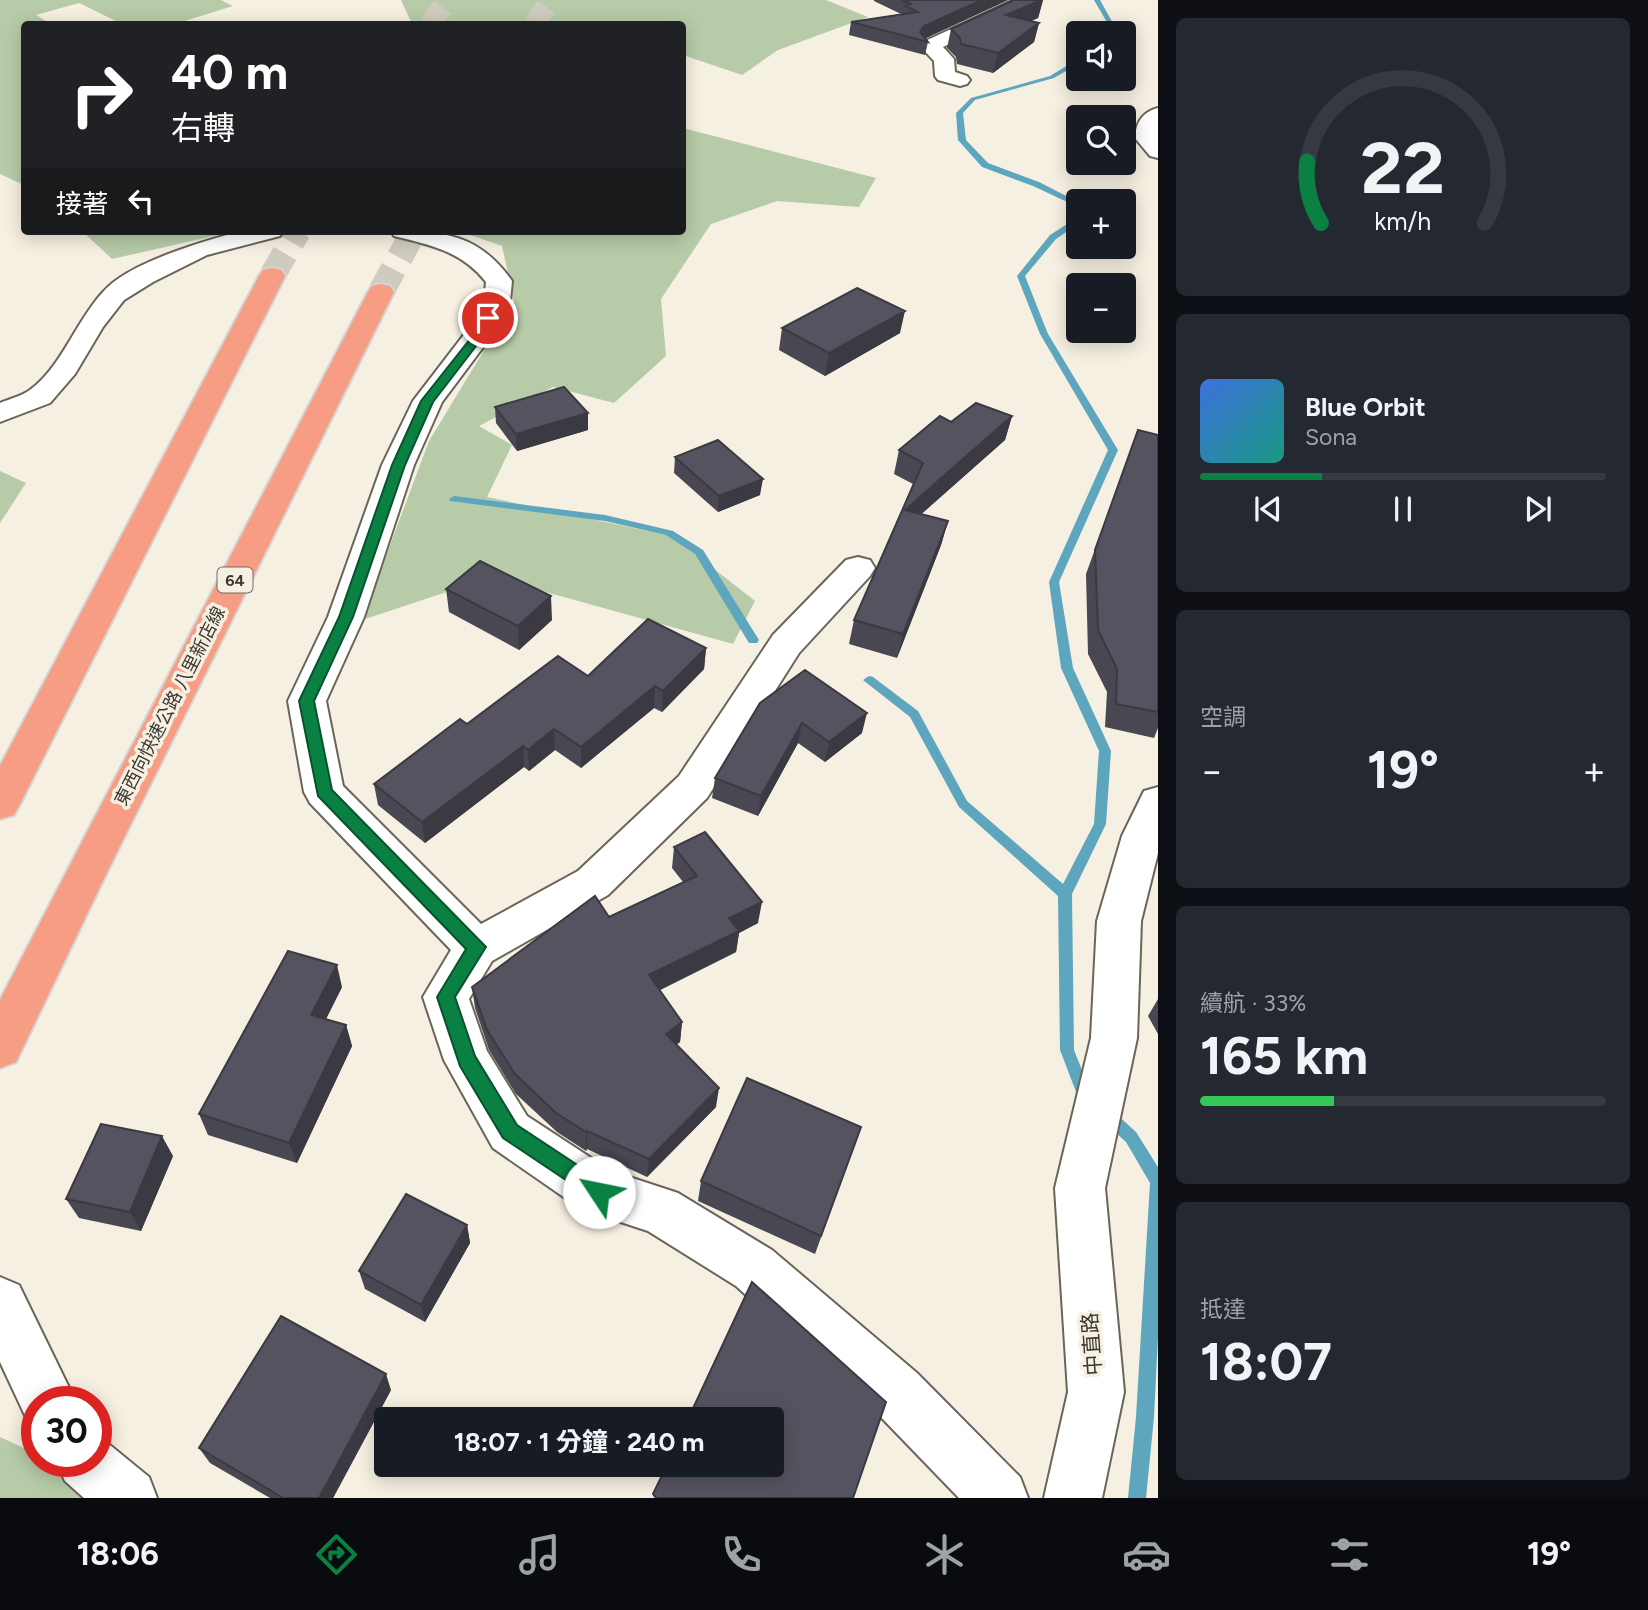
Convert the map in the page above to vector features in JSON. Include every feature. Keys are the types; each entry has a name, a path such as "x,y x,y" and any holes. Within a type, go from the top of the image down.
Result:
{"highway":[{"path":"0,804 272,276"},
{"name":"東西向快速公路 八里新店線","path":"0,1047 88,867 381,292"}],"street":[{"path":"960,80 945,76 944,59 930,46 1029,0"},
{"path":"1158,115 1147,125 1146,138 1158,151"},
{"path":"0,413 40,397 65,368 91,325 115,294 144,276 198,250 256,235"},
{"path":"419,235 455,244 478,256 499,281 496,301 479,334 428,401 398,465 346,617 307,701 324,792 477,947"},
{"path":"858,568 786,644 693,787 593,883 477,947 446,997 467,1060 510,1132 599,1192 660,1210 754,1268 897,1393 999,1498"},
{"name":"中直路","path":"1073,1498 1096,1392 1080,1188 1114,1038 1119,921 1142,836 1158,802"},
{"path":"0,1304 40,1386"},
{"path":"104,1477 128,1498"}],"green space":[{"path":"0,0 221,0 233,6 185,21 116,21 79,3 36,15 46,21 21,21 21,184 0,174"},
{"path":"401,0 826,0 868,17 778,50 742,75 686,56 686,21 411,21"},
{"path":"686,129 876,178 859,207 777,201 711,224 661,299 666,356 614,403 553,387 479,426 512,445 487,497 672,536 755,601 733,644 492,577 362,620 429,441 514,301 502,246 470,235 686,235"},
{"path":"86,235 218,235 112,259"},
{"path":"0,471 26,483 0,523"},
{"path":"0,1437 21,1447 21,1477 89,1477 136,1498 0,1498"}],"building":[{"path":"902,0 982,0 924,26 920,32 928,42 851,22 918,12 906,6 911,4"},
{"path":"1014,0 1041,0 1006,15 1039,23 998,53 961,44 960,38 951,29"},
{"path":"857,288 905,311 829,353 782,328"},
{"path":"564,387 588,413 516,434 495,407"},
{"path":"976,403 1012,416 905,510 948,521 903,634 854,620 923,463 899,450 940,416 951,422"},
{"path":"1138,430 1158,435 1158,712 1116,704 1117,669 1098,630 1095,550"},
{"path":"718,440 763,479 719,496 675,457"},
{"path":"480,561 551,596 518,626 446,589"},
{"path":"648,619 706,648 663,691 655,686 581,747 554,729 528,750 523,746 422,822 374,784 460,719 467,724 558,656 588,676"},
{"path":"805,670 867,713 829,742 802,723 761,796 715,778 760,703"},
{"path":"705,832 762,902 729,918 739,931 649,975 682,1022 666,1034 719,1088 649,1159 586,1132 556,1113 515,1074 487,1030 472,987 595,896 609,917 697,876 674,847"},
{"path":"288,951 337,965 311,1015 346,1025 289,1143 199,1114"},
{"path":"747,1078 861,1127 821,1236 701,1181"},
{"path":"101,1124 162,1136 130,1212 66,1199"},
{"path":"406,1194 467,1225 421,1305 359,1271"},
{"path":"752,1282 886,1402 853,1498 656,1498 653,1494 661,1477 784,1477 784,1407 694,1407"},
{"path":"281,1316 386,1374 319,1498 283,1498 199,1448"}],"waterway":[{"path":"1097,0 1109,21"},
{"path":"1066,68 1052,77 973,99 959,113 962,140 985,165 1036,184 1066,199"},
{"path":"1065,894 1100,824 1105,751 1067,668 1054,582 1113,450 1044,334 1021,276 1053,237 1066,229"},
{"path":"454,499 605,518 669,533 699,552 753,640"},
{"path":"869,680 914,714 963,804 1065,894"},
{"path":"1065,894 1067,1050 1087,1096"},
{"path":"1108,1116 1131,1137 1158,1182 1145,1417 1137,1498"}],"tunnel":[{"path":"432,21 448,0"},
{"path":"536,21 551,0"},
{"path":"272,276 296,235"},
{"path":"381,292 412,235"}],"route":[{"path":"488,318 428,401 398,465 346,617 307,701 324,792 477,947 446,997 467,1060 510,1132 599,1192"}]}
